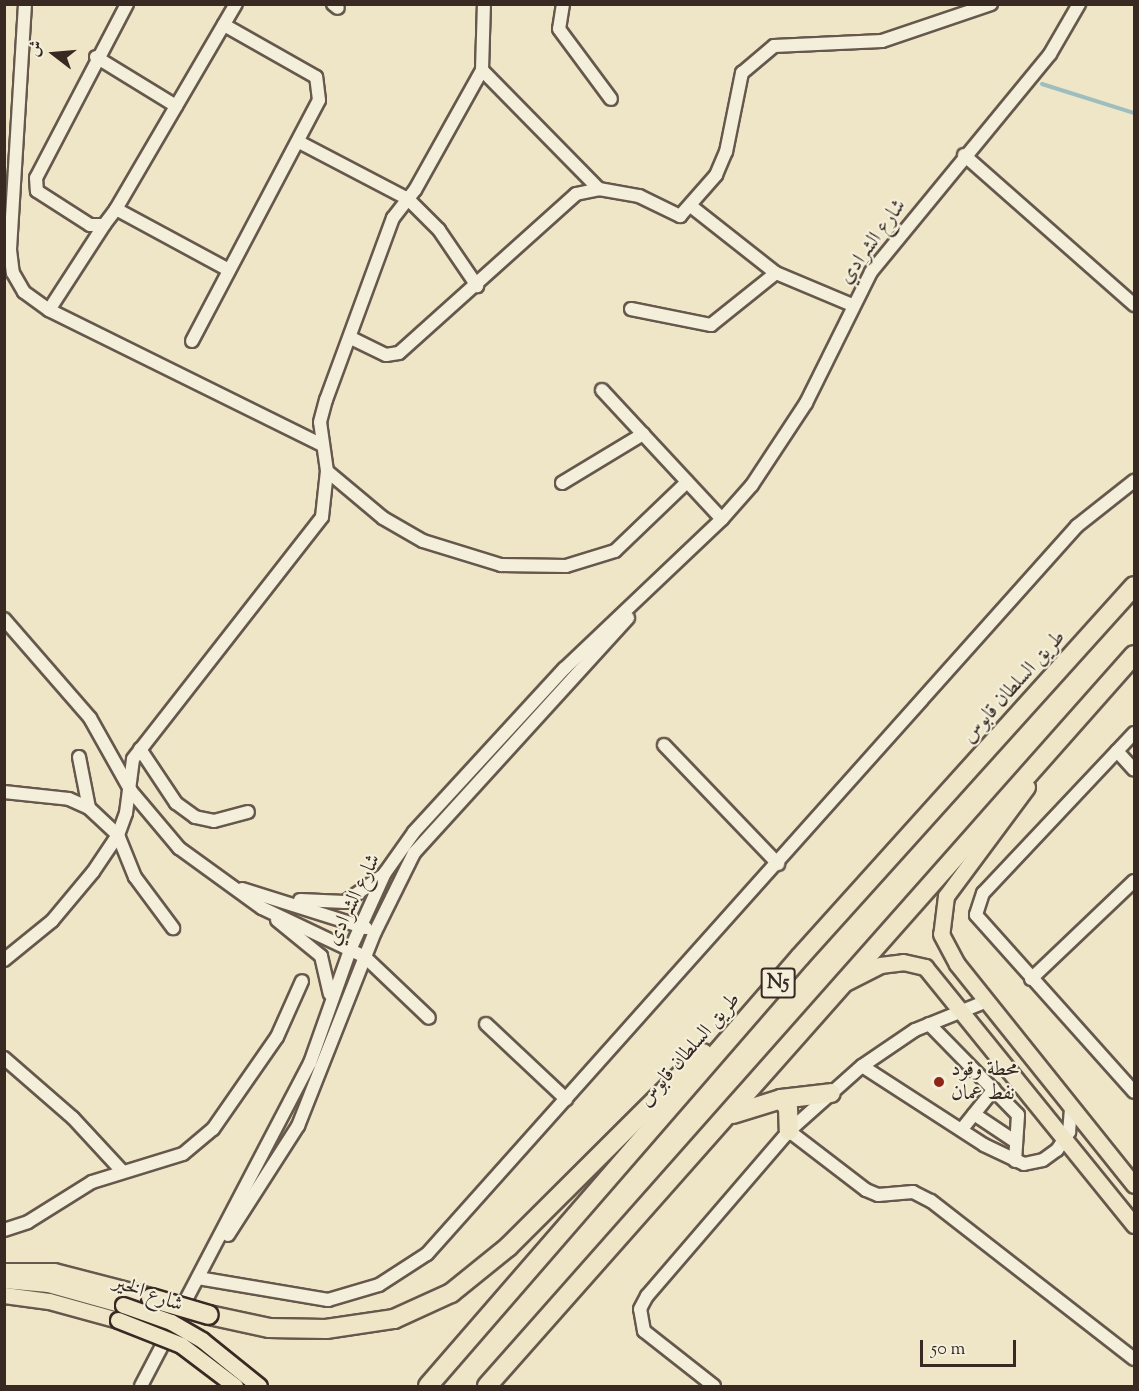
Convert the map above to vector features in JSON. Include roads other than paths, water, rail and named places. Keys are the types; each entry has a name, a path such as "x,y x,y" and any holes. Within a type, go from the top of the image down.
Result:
{"highway":[{"name":"طريق السلطان قابوس","path":"428,1386 800,957 1134,586"},
{"name":"N5","path":"487,1386 1134,655"},
{"path":"4,1273 54,1273 209,1315 269,1328 326,1329 394,1319 452,1293 508,1247 800,957"},
{"path":"726,1117 781,1099 831,1094"},
{"path":"781,1099 788,1108 789,1131"}],"main road":[{"path":"1091,704 946,896 941,934 957,964 1134,1185"},
{"path":"844,983 880,965 903,962 925,967 963,1009 1134,1225"},
{"name":"شارع الخير","path":"4,1280 48,1284 121,1313 181,1345 235,1386"},
{"name":"شارع الخير","path":"4,1295 48,1300 171,1322 208,1344 259,1386"}],"street":[{"path":"25,4 9,250 13,273 24,292 49,310 322,445"},
{"path":"104,225 90,225 59,208 37,191 36,178 96,57 127,4"},
{"path":"49,310 116,209 236,4"},
{"path":"4,960 52,921 118,835 131,791 133,759 315,530 327,499 327,471 320,422 393,218 408,200 482,70 484,4"},
{"path":"563,4 559,29 611,99"},
{"path":"351,338 386,355 399,353 477,286 566,200 599,189 639,196 680,216 692,207 726,152 737,88 754,59 774,46 882,40 991,4"},
{"name":"شارع الشرادي","path":"141,1386 310,1063 330,1001 350,950 385,873 414,832 564,669 722,519 795,423 852,305 871,272 964,155 1050,54 1079,4"},
{"path":"192,341 320,100 316,77 224,25"},
{"path":"96,57 176,106"},
{"path":"482,70 599,189"},
{"path":"299,142 408,200 439,230 477,286"},
{"path":"964,155 1134,305"},
{"path":"692,207 776,273 852,305"},
{"path":"116,209 229,270"},
{"path":"631,309 711,325 776,273"},
{"path":"602,390 722,519"},
{"path":"562,483 643,434"},
{"path":"327,471 383,518 423,541 501,565 566,566 615,551 687,482"},
{"path":"198,1278 328,1300 379,1285 436,1246 1077,526 1134,481"},
{"name":"شارع الشرادي","path":"209,1257 263,1186 298,1126 375,932 421,842 671,567"},
{"path":"4,619 90,718 131,791 159,829 188,857 235,887 321,956 328,975 330,1001"},
{"path":"1134,733 978,902 980,924 1134,1092"},
{"path":"664,745 778,864"},
{"path":"140,749 176,803 195,817 213,821 248,812"},
{"path":"1117,751 1134,770"},
{"path":"78,757 89,808"},
{"path":"4,792 69,799 89,808 118,835 135,877 173,928"},
{"path":"270,896 333,905 357,897 385,873"},
{"path":"1031,979 1134,881"},
{"path":"235,887 270,896 375,932"},
{"path":"262,908 365,957 429,1018"},
{"path":"4,1230 28,1222 92,1182 183,1154 213,1130 278,1037 302,981"},
{"path":"714,1386 644,1332 640,1310 789,1131 862,1066 929,1023 987,1001"},
{"path":"929,1023 1018,1115 1015,1161"},
{"path":"486,1024 566,1099"},
{"path":"4,1058 74,1118 122,1171"},
{"path":"862,1066 1015,1161 1043,1161 1066,1139 1071,1108"},
{"path":"962,1129 994,1089"},
{"path":"974,1114 1016,1142"},
{"path":"789,1131 866,1190 878,1195 913,1192 931,1201 1134,1359"}],"waterway":[{"path":"1042,84 1134,113"}],"place":[{"name":"محطة وقود نفط عمان","path":"939,1082"}]}
